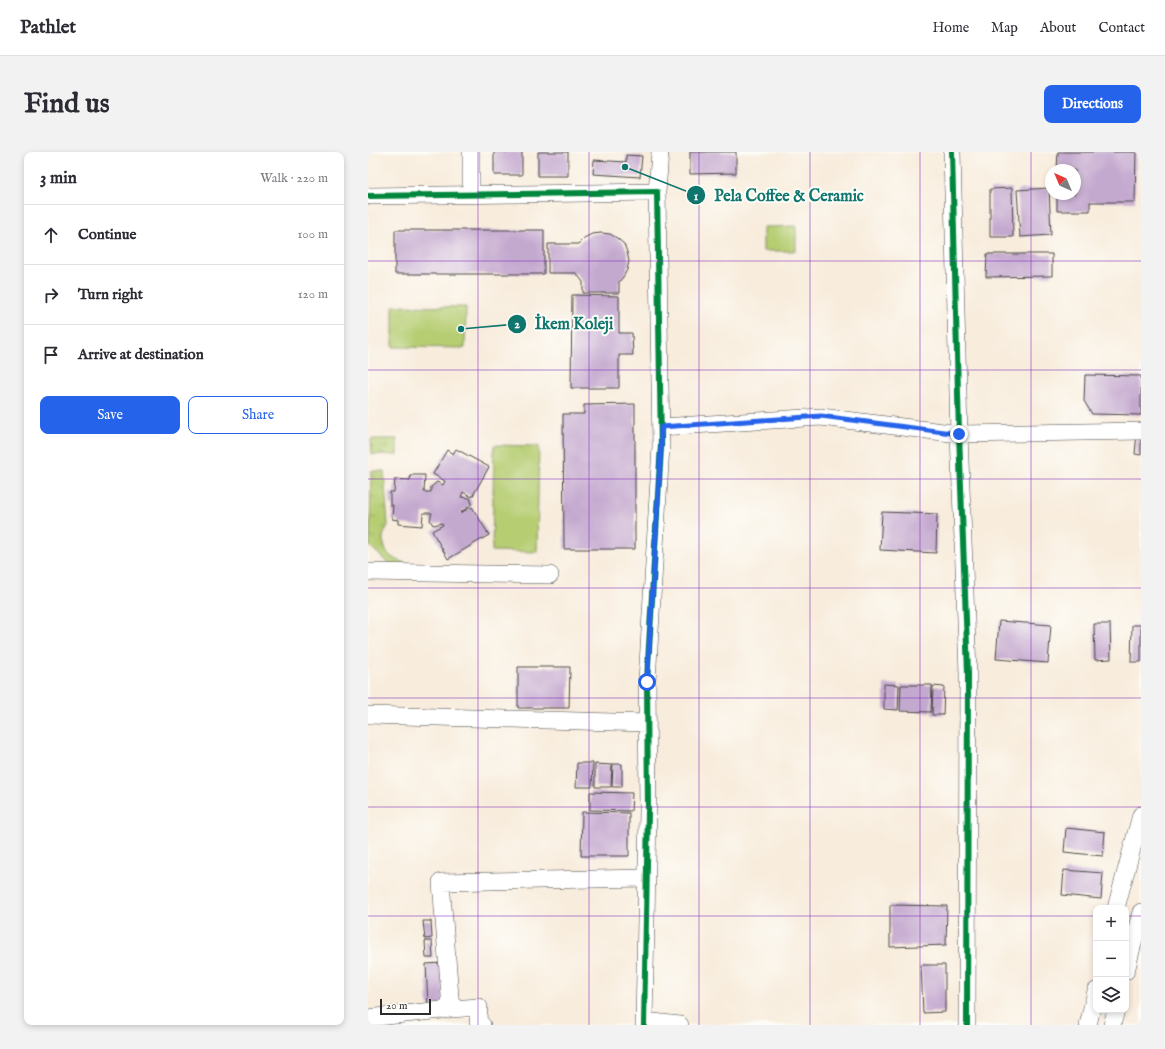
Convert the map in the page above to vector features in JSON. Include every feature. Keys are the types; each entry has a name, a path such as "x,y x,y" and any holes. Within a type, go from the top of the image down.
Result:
{"street":[{"path":"471,152 471,195"},
{"path":"660,152 657,192 661,446 647,682 648,811 644,1023 680,1025"},
{"path":"952,152 959,434 968,673 967,1025"},
{"path":"368,196 657,192"},
{"path":"661,427 821,416 959,434 1141,431"},
{"path":"368,572 550,575"},
{"path":"368,715 647,723"},
{"path":"1117,905 1141,815"},
{"path":"451,1009 441,882 646,878"},
{"path":"1129,959 1141,912"},
{"path":"1088,1025 1093,1004"},
{"path":"368,1018 479,1007 478,1021 482,1025"},
{"path":"1112,1025 1115,1013"}],"green space":[{"path":"796,226 796,251 763,251 763,227"},
{"path":"393,306 466,307 465,348 393,347"},
{"path":"371,439 397,439 397,455 372,454"},
{"path":"494,445 539,446 537,552 492,551"},
{"path":"371,471 384,471 388,525 383,536 383,541 386,551 390,556 405,563 405,566 391,566 370,546"}],"building":[{"path":"494,152 522,152 522,175 494,175"},
{"path":"538,152 568,152 568,176 538,176"},
{"path":"690,152 736,152 736,173 690,174"},
{"path":"1058,152 1136,152 1135,202 1090,202 1090,211 1057,211 1057,200 1081,200 1081,164 1057,164"},
{"path":"626,155 642,156 640,177 593,174 594,160 626,162"},
{"path":"1012,188 1013,237 990,237 990,189"},
{"path":"1045,188 1045,200 1050,200 1051,235 1020,237 1017,190"},
{"path":"395,230 544,230 544,274 395,274"},
{"path":"592,234 610,234 617,238 624,244 627,252 629,261 627,270 619,282 619,293 583,293 583,282 576,273 548,273 548,244 578,244 584,238"},
{"path":"987,254 1052,254 1052,276 986,277"},
{"path":"572,295 619,296 619,333 632,333 633,355 619,355 619,388 571,388"},
{"path":"1085,375 1141,376 1141,415 1092,414 1084,401"},
{"path":"635,404 635,549 564,549 563,414 584,414 584,405"},
{"path":"1137,433 1141,434 1141,455 1135,454"},
{"path":"456,449 489,467 472,497 463,492 461,497 470,498 472,504 460,513 472,507 489,535 448,559 432,531 443,525 442,523 433,525 430,520 432,513 423,513 422,526 398,524 398,520 392,519 393,505 390,505 390,492 394,492 395,479 410,480 411,475 425,475 424,492 431,492 431,487 437,482 443,485 445,481 433,474 447,450 453,454"},
{"path":"882,512 937,514 936,553 880,550"},
{"path":"999,621 1051,625 1048,663 996,659"},
{"path":"1094,624 1110,624 1111,659 1095,660"},
{"path":"1132,625 1141,625 1141,662 1131,662"},
{"path":"518,667 570,667 569,708 518,708"},
{"path":"884,684 899,685 898,710 884,709"},
{"path":"901,685 932,685 931,712 900,711"},
{"path":"933,686 944,687 943,715 932,715"},
{"path":"577,763 593,763 592,787 576,787"},
{"path":"595,764 612,765 611,787 595,787"},
{"path":"613,764 622,764 622,787 612,787"},
{"path":"590,792 632,793 631,811 590,810"},
{"path":"582,812 629,813 629,856 581,856"},
{"path":"1066,828 1105,832 1103,856 1064,852"},
{"path":"1064,870 1103,873 1101,899 1062,895"},
{"path":"890,905 947,906 946,945 890,947"},
{"path":"423,921 431,921 432,938 425,939"},
{"path":"425,941 432,941 433,958 426,958"},
{"path":"442,963 444,1005 428,1006 426,964"},
{"path":"921,965 945,965 945,1012 923,1013"}],"cycle path":[{"path":"952,152 959,434 968,673 967,1025"},
{"path":"368,196 657,192 661,446 647,681 648,811 644,1025"}],"place":[{"name":"Pela Coffee & Ceramic","path":"625,167"},
{"name":"İkem Koleji","path":"461,329"}],"route":[{"path":"647,682 661,427 821,416 959,434"}]}
